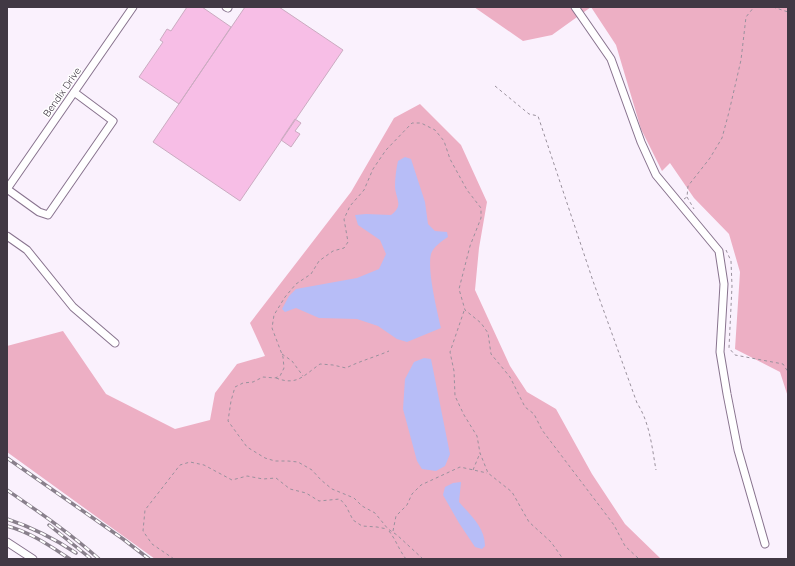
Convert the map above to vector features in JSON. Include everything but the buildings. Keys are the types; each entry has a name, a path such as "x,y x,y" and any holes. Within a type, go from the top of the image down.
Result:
{"street":[{"name":"Bendix Drive","path":"7,189 133,7"},
{"path":"576,7 611,59 641,142 656,175 719,251 724,284 720,352 738,450 765,544"},
{"path":"7,189 39,212 48,215 113,121 74,92"},
{"path":"7,236 27,250 73,308 115,343"},
{"path":"7,542 33,559"}],"path":[{"path":"694,209 687,197 688,186 710,158 722,138 741,60 746,17 754,7"},
{"path":"773,7 788,12"},
{"path":"495,86 528,114 538,116 593,281 638,403 643,412 656,470"},
{"path":"275,378 280,376 284,368 283,357 272,328 274,315 285,297 296,284 311,274 319,261 333,251 344,248 348,242 344,219 350,206 364,190 373,169 386,150 412,123 421,123 435,130 444,141 450,159 468,190 481,208 481,218 470,246 459,289 465,310 481,323 488,333 491,354 510,377 525,407 534,414 542,430 614,524 625,546 639,559"},
{"path":"679,202 687,197"},
{"path":"725,247 731,261 732,286 729,348 735,355 783,364 788,372"},
{"path":"465,310 450,352 454,371 455,396 476,436 480,453 488,473"},
{"path":"389,352 360,361 346,368 320,364 297,380 286,382 275,378 263,378 253,382 243,383 235,387 228,421 247,447 265,458 275,461 298,462 312,470 332,489 354,498 362,506 375,513 395,539 400,551 406,559"},
{"path":"281,353 292,361 303,376"},
{"path":"473,470 480,453"},
{"path":"174,559 152,544 143,531 145,510 180,465 190,462 204,465 232,480 247,476 263,479 276,478 290,489 306,493 318,500 340,499 346,506 353,520 362,526 388,529 397,535 423,559"},
{"path":"393,532 396,516 412,494 421,485 460,467 488,473 512,492 529,522 552,542 563,559"}],"shaded area":[{"path":"474,7 591,7 552,35 523,41"},
{"path":"591,7 788,7 788,397 780,372 735,349 740,272 729,234 694,198 670,163 662,171 641,129 616,45"},
{"path":"420,104 461,145 487,202 479,248 475,290 510,366 527,392 556,409 592,474 625,524 661,559 155,559 7,452 7,346 63,331 106,394 175,429 210,420 215,393 237,364 265,356 250,323 351,192 394,118"}],"water":[{"path":"405,157 411,159 425,202 428,224 435,231 447,232 448,237 434,249 431,254 430,261 433,290 441,328 407,342 397,339 378,326 357,319 319,318 296,308 285,312 282,309 289,296 296,289 357,278 379,269 386,254 380,240 358,225 355,215 391,215 395,211 398,202 395,177 398,161"},
{"path":"424,358 431,359 450,454 445,466 436,471 422,469 417,461 403,409 405,379 414,362"},
{"path":"461,482 459,502 480,527 485,546 482,549 475,547 443,495 445,487 453,483"}],"railway":[{"path":"7,458 123,539 149,559"},
{"path":"7,490 66,532 99,559"},
{"path":"7,519 43,534 76,553"},
{"path":"49,525 90,558"},
{"path":"7,526 32,536 70,559"}]}
